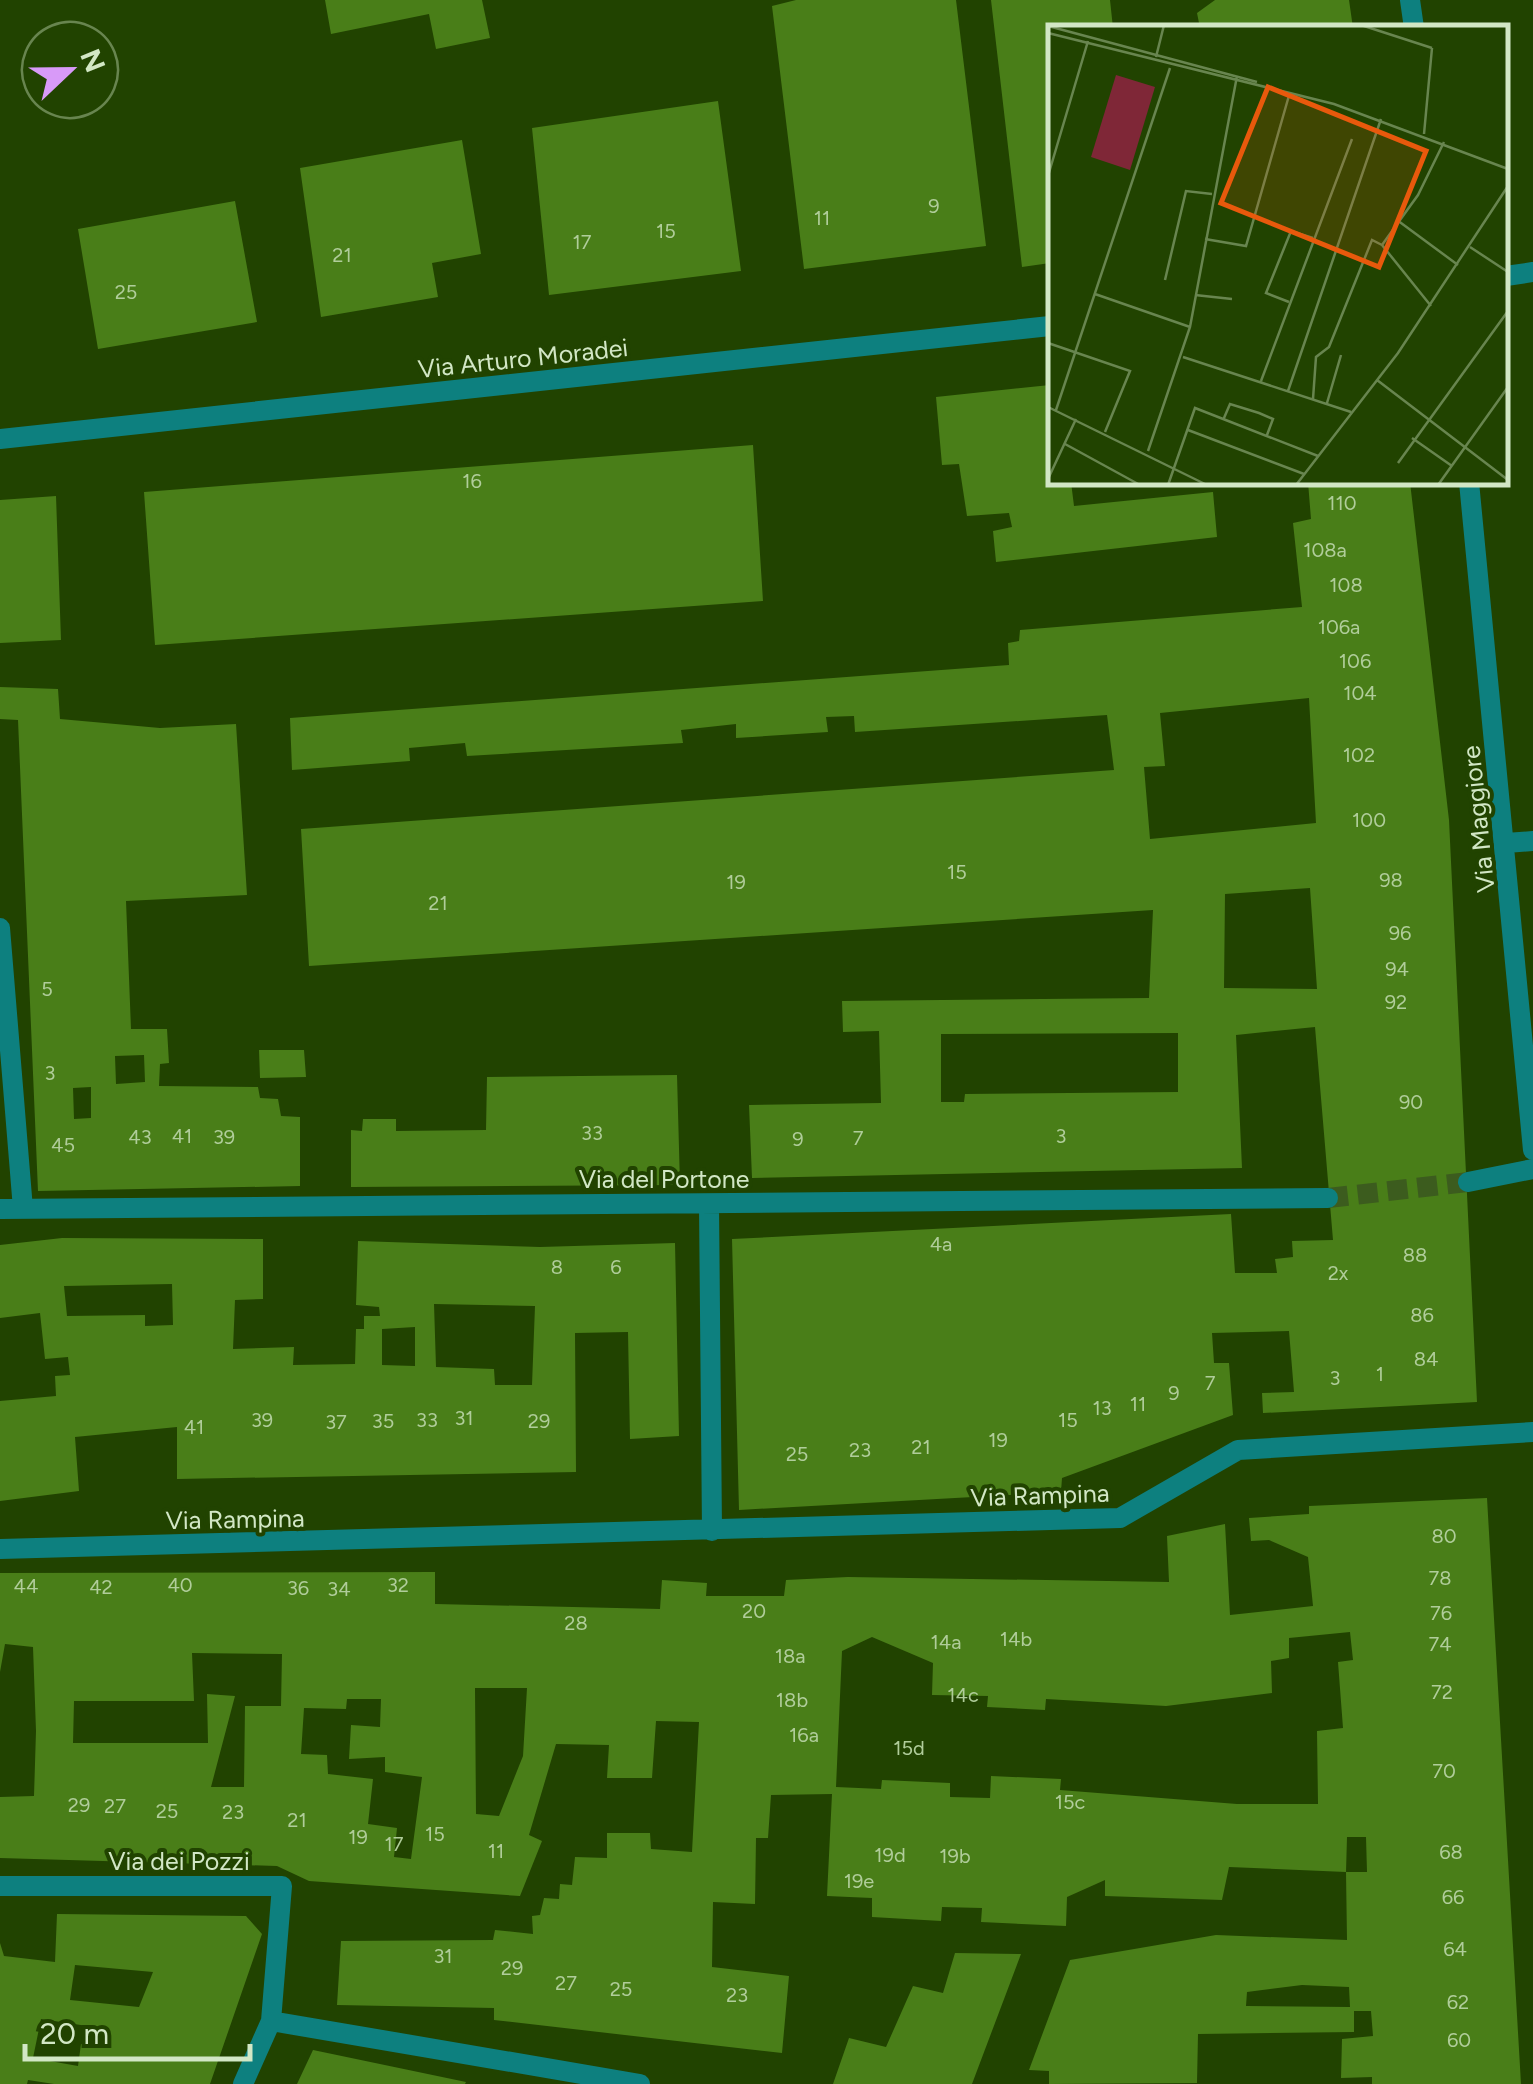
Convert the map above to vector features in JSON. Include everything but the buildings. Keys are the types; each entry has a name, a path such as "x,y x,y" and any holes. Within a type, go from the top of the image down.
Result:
{"street":[{"path":"1410,0 1414,25"},
{"path":"1508,276 1533,272"},
{"name":"Via Arturo Moradei","path":"0,439 1048,326"},
{"name":"Via Maggiore","path":"1469,485 1533,1150"},
{"path":"1506,843 1533,841"},
{"path":"0,928 24,1208"},
{"path":"1468,1182 1533,1169"},
{"name":"Via del Portone","path":"0,1209 1328,1198"},
{"path":"710,1204 712,1531"},
{"name":"Via Rampina","path":"0,1549 1120,1518 1238,1450 1533,1432"},
{"name":"Via dei Pozzi","path":"0,1886 282,1886 270,2021"},
{"path":"243,2084 270,2021 626,2082"}],"tunnel":[{"path":"1328,1198 1468,1182"}]}
